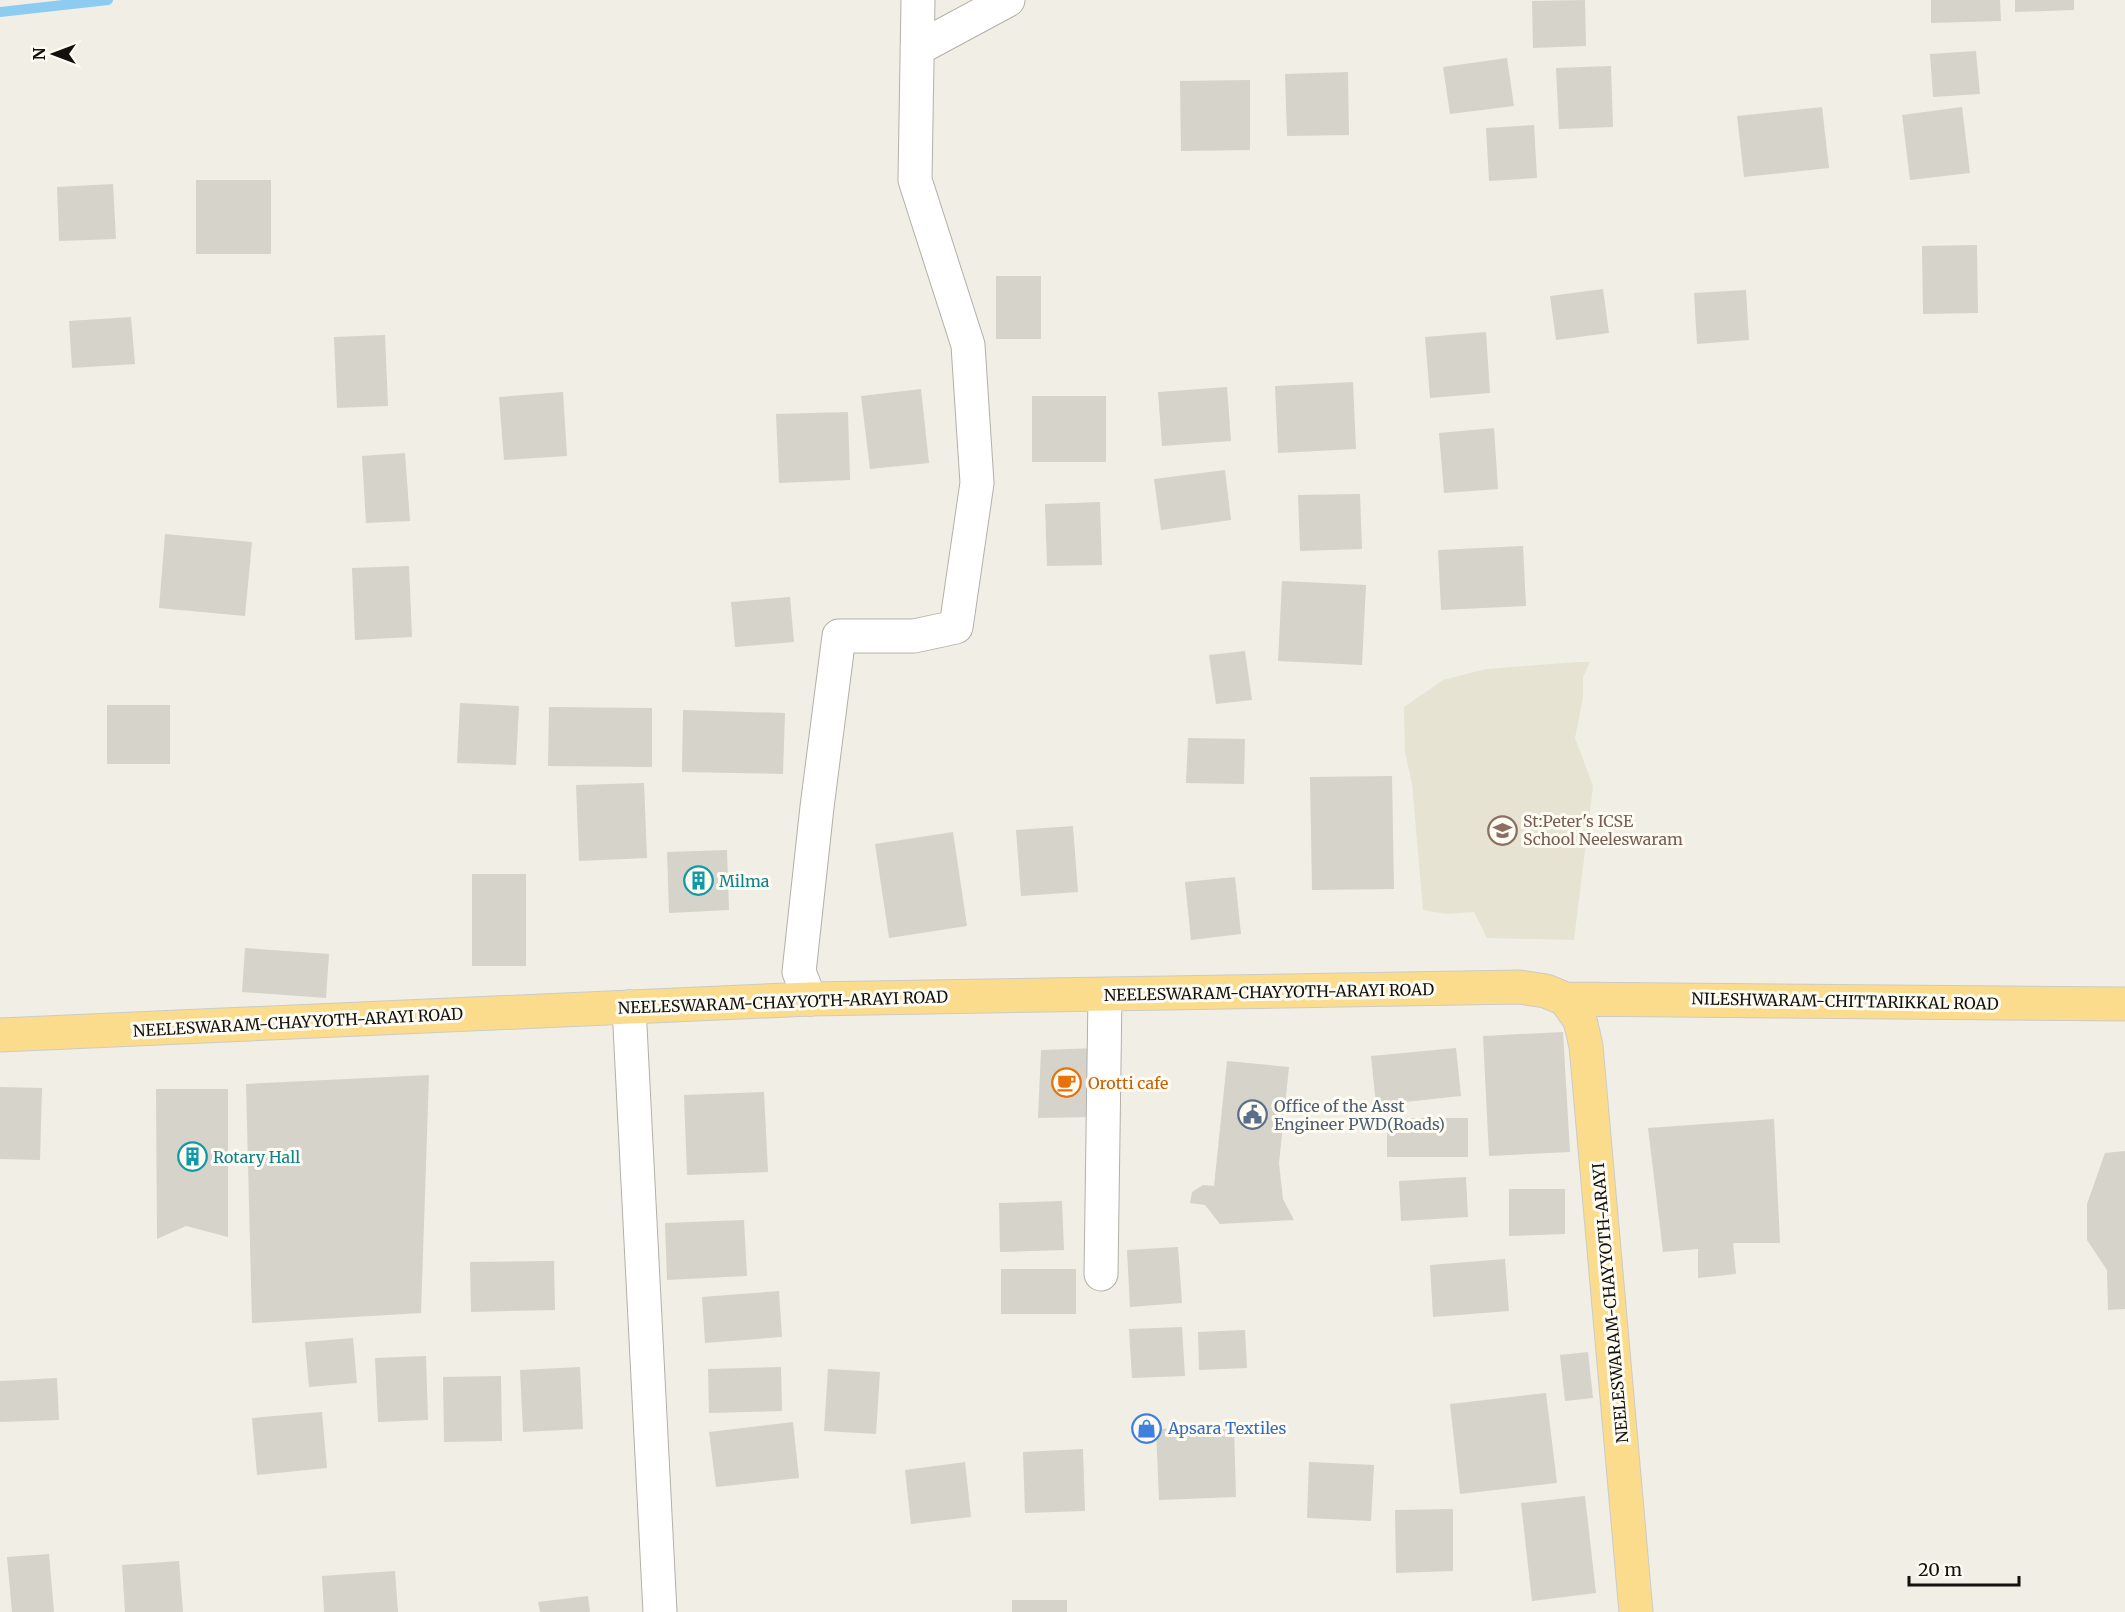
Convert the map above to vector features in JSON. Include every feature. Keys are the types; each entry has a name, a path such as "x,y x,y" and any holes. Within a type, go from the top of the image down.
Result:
{"main road":[{"name":"NEELESWARAM-CHAYYOTH-ARAYI ROAD","path":"0,1035 810,999 1519,987 1546,991 1565,999"},
{"name":"NILESHWARAM-CHITTARIKKAL ROAD","path":"1565,999 2125,1004"},
{"name":"NEELESWARAM-CHAYYOTH-ARAYI","path":"1565,999 1580,1020 1586,1046 1636,1612"}],"street":[{"path":"810,999 799,972 839,636 914,636 956,627 977,483 968,345 915,180 918,0"},
{"path":"917,49 1008,0"},
{"path":"1101,1274 1104,995"},
{"path":"629,1007 660,1612"}],"shaded area":[{"name":"St:Peter's ICSE School Neeleswaram","path":"1590,662 1583,677 1583,698 1575,738 1593,786 1574,940 1487,938 1474,912 1446,914 1423,910 1412,783 1405,753 1404,707 1443,680 1486,669"}],"building":[{"path":"1585,0 1586,46 1533,48 1532,1"},
{"path":"1931,0 2000,0 2001,21 1931,23"},
{"path":"2015,0 2074,0 2074,10 2015,12"},
{"path":"1976,51 1980,94 1933,97 1930,54"},
{"path":"1507,58 1514,106 1450,114 1443,67"},
{"path":"1611,66 1613,127 1559,129 1556,68"},
{"path":"1348,72 1349,135 1287,136 1285,74"},
{"path":"1250,80 1250,150 1181,151 1180,81"},
{"path":"1822,107 1829,168 1744,177 1737,116"},
{"path":"1962,107 1970,173 1910,180 1902,115"},
{"path":"1534,125 1537,178 1489,181 1486,128"},
{"path":"196,180 271,180 271,254 196,254"},
{"path":"113,184 116,239 59,241 57,187"},
{"path":"1977,245 1978,313 1923,314 1922,246"},
{"path":"996,276 1041,276 1041,339 996,339"},
{"path":"1603,289 1609,333 1556,340 1550,296"},
{"path":"1746,290 1749,340 1697,344 1694,293"},
{"path":"131,317 135,364 72,368 69,321"},
{"path":"1486,332 1490,393 1430,398 1425,337"},
{"path":"385,335 388,406 337,408 334,337"},
{"path":"1353,382 1356,449 1278,453 1275,386"},
{"path":"1227,387 1231,441 1162,446 1158,392"},
{"path":"921,389 929,463 870,469 861,396"},
{"path":"563,392 567,456 504,460 499,397"},
{"path":"1032,396 1106,396 1106,462 1032,462"},
{"path":"848,412 850,480 779,483 776,414"},
{"path":"1494,428 1498,489 1444,493 1439,433"},
{"path":"405,453 410,521 366,523 362,456"},
{"path":"1225,470 1231,520 1161,530 1154,479"},
{"path":"1360,494 1362,549 1300,551 1298,495"},
{"path":"1100,502 1102,565 1047,566 1045,504"},
{"path":"165,534 252,542 245,616 159,608"},
{"path":"1523,546 1526,606 1441,610 1438,550"},
{"path":"409,566 412,637 355,640 352,568"},
{"path":"1282,581 1366,585 1362,665 1278,661"},
{"path":"790,597 794,642 735,647 731,602"},
{"path":"1245,651 1252,700 1216,704 1209,655"},
{"path":"460,703 519,706 516,765 457,763"},
{"path":"107,705 170,705 170,764 107,764"},
{"path":"549,707 652,708 652,767 548,766"},
{"path":"683,710 785,713 783,774 682,772"},
{"path":"1188,738 1245,739 1244,784 1186,783"},
{"path":"1392,776 1394,889 1312,890 1310,777"},
{"path":"644,783 647,858 579,861 576,785"},
{"path":"1073,826 1078,892 1021,896 1016,830"},
{"path":"953,832 967,926 889,938 875,844"},
{"name":"Milma","path":"727,850 729,910 669,913 667,852"},
{"path":"472,874 526,874 526,966 472,966"},
{"path":"1235,877 1241,934 1191,940 1185,882"},
{"path":"245,948 329,954 326,998 242,992"},
{"path":"1563,1032 1570,1152 1489,1156 1483,1036"},
{"name":"Orotti cafe","path":"1096,1048 1093,1117 1038,1118 1041,1050"},
{"path":"1456,1048 1461,1096 1376,1105 1371,1056"},
{"name":"Office of the Asst Engineer PWD(Roads)","path":"1227,1061 1289,1067 1279,1163 1283,1199 1294,1220 1220,1224 1205,1205 1190,1203 1192,1192 1203,1185 1214,1186"},
{"path":"429,1075 421,1313 252,1323 246,1084"},
{"path":"0,1087 42,1088 40,1160 0,1159"},
{"name":"Rotary Hall","path":"156,1089 228,1089 228,1237 186,1226 157,1239"},
{"path":"764,1092 768,1172 687,1175 684,1095"},
{"path":"1387,1118 1468,1118 1468,1157 1387,1157"},
{"path":"1774,1119 1780,1243 1733,1243 1736,1274 1698,1278 1698,1249 1663,1252 1648,1128"},
{"path":"2125,1151 2125,1309 2108,1310 2107,1270 2087,1240 2087,1204 2105,1153"},
{"path":"1466,1177 1468,1217 1401,1221 1399,1181"},
{"path":"1509,1189 1565,1189 1565,1234 1509,1236"},
{"path":"1062,1201 1064,1250 1000,1252 999,1203"},
{"path":"744,1220 747,1276 667,1280 665,1223"},
{"path":"1178,1247 1182,1303 1130,1307 1127,1250"},
{"path":"1505,1259 1509,1311 1433,1317 1430,1265"},
{"path":"554,1261 555,1310 471,1312 470,1262"},
{"path":"1001,1269 1076,1269 1076,1314 1001,1314"},
{"path":"779,1291 782,1337 705,1343 702,1297"},
{"path":"1182,1327 1185,1376 1132,1378 1129,1329"},
{"path":"1245,1330 1247,1368 1199,1370 1198,1332"},
{"path":"353,1338 357,1383 309,1387 305,1342"},
{"path":"1588,1352 1593,1398 1565,1401 1560,1355"},
{"path":"426,1356 428,1420 378,1422 375,1358"},
{"path":"580,1367 583,1429 523,1432 520,1370"},
{"path":"781,1367 782,1411 709,1413 708,1369"},
{"path":"828,1369 880,1372 876,1434 824,1431"},
{"path":"501,1376 502,1441 444,1442 443,1377"},
{"path":"57,1378 59,1420 0,1422 0,1381"},
{"path":"1546,1393 1557,1483 1460,1494 1450,1404"},
{"path":"322,1412 327,1468 257,1475 252,1418"},
{"path":"793,1422 799,1478 716,1487 709,1432"},
{"path":"1234,1427 1236,1497 1159,1500 1156,1429"},
{"path":"1083,1449 1085,1511 1025,1513 1023,1452"},
{"path":"965,1462 971,1517 911,1524 905,1470"},
{"path":"1309,1462 1374,1465 1371,1521 1307,1518"},
{"path":"1585,1496 1596,1593 1532,1601 1521,1503"},
{"path":"1453,1509 1453,1571 1396,1573 1395,1510"},
{"path":"49,1554 54,1612 12,1612 7,1557"},
{"path":"179,1561 183,1612 125,1612 122,1565"},
{"path":"395,1571 398,1612 324,1612 322,1576"},
{"path":"588,1596 590,1612 540,1612 538,1602"},
{"path":"1012,1600 1067,1600 1067,1612 1012,1612"}],"waterway":[{"path":"0,12 108,0"}],"place":[{"name":"St:Peter's ICSE School Neeleswaram","path":"1502,830"},
{"name":"Milma","path":"698,881"},
{"name":"Orotti cafe","path":"1067,1083"},
{"name":"Office of the Asst Engineer PWD(Roads)","path":"1253,1115"},
{"name":"Rotary Hall","path":"192,1157"},
{"name":"Apsara Textiles","path":"1147,1428"}]}
